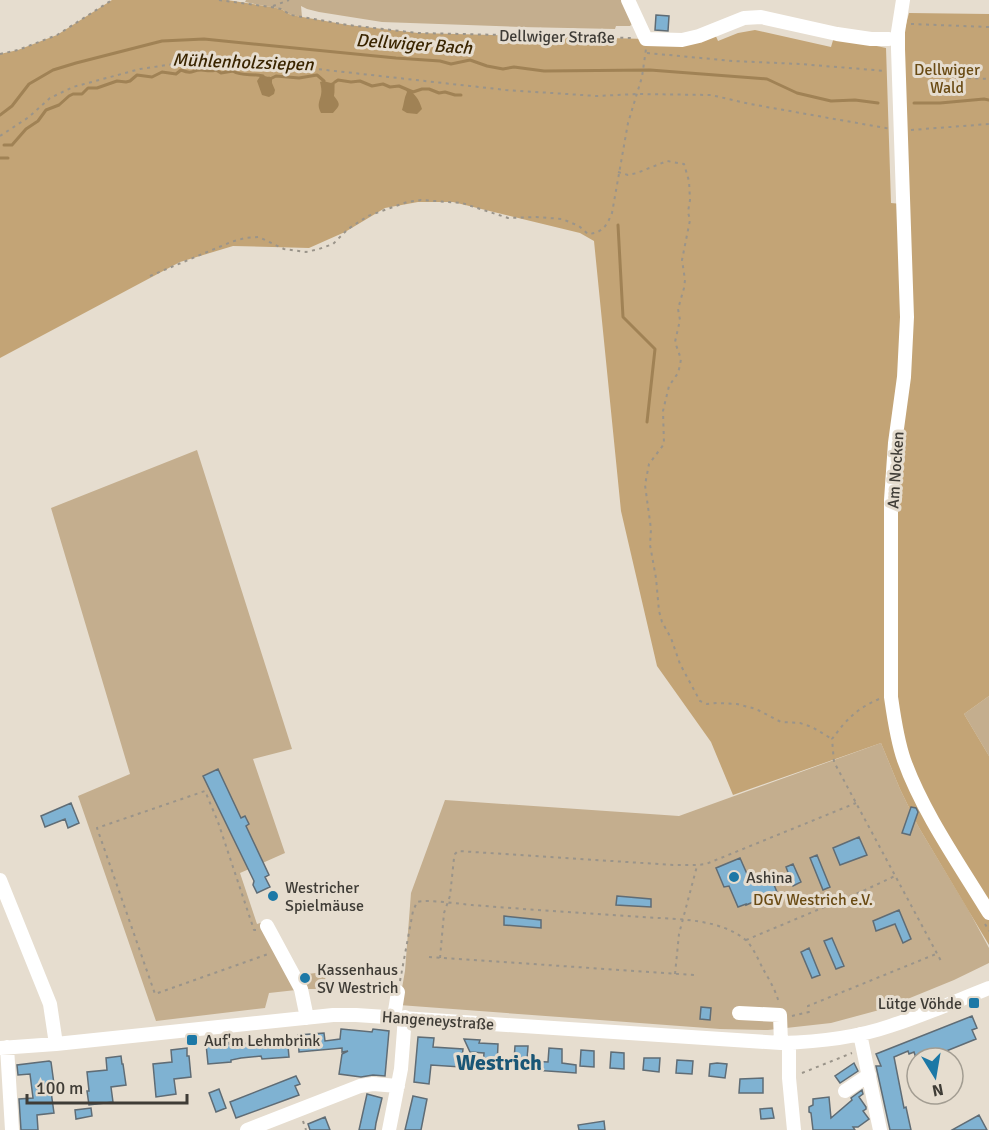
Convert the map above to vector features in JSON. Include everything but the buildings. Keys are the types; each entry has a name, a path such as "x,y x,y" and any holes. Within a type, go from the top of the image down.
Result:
{"street":[{"name":"Dellwiger Straße","path":"628,0 646,46"},
{"name":"Am Nocken","path":"902,2 894,36 898,72 907,317 904,376 895,443 891,500 891,676 894,716 904,759 916,790 989,913"},
{"path":"646,46 699,36 744,18 761,17 871,39 894,36"},
{"path":"0,880 50,1004 56,1044"},
{"path":"267,926 301,989 307,1018"},
{"path":"785,1043 862,1041 890,1027 989,988"},
{"path":"389,1130 401,1070 398,992"},
{"path":"739,1013 780,1017 794,1130"},
{"name":"Hangeneystraße","path":"4,1048 333,1015 399,1017 785,1043"},
{"path":"862,1041 880,1130"},
{"path":"4,1048 12,1130"},
{"path":"845,1091 869,1075"},
{"path":"247,1130 360,1086 374,1084 398,1086"}],"path":[{"path":"0,54 18,51 57,35 112,0"},
{"name":"Dellwiger Straße","path":"219,0 271,7 281,9 291,15 348,25 418,33 646,46"},
{"path":"271,7 288,0"},
{"path":"894,36 905,24 989,27"},
{"path":"646,46 733,62 800,64 898,72"},
{"path":"150,276 231,242 246,238 259,237 284,249 306,252 319,249 333,244 348,229 368,216 407,202 421,200 462,203 508,218 562,219 579,226 588,234 596,234 603,230 612,213 628,123 646,59"},
{"path":"0,136 29,117 50,98 73,87 140,69 181,63 299,67 506,90 597,96 711,95 900,131 989,124"},
{"path":"923,75 989,79"},
{"path":"618,172 628,175 637,173 667,161 684,164 689,181 690,220 682,260 685,280 678,309 680,320 675,342 681,359 678,374 669,386 663,411 664,444 649,464 645,485 651,529 650,545 662,622 671,638 680,664 700,701 707,704 737,704 756,709 781,722 800,723 812,727 832,739"},
{"path":"882,698 864,705 846,720 832,739 834,762 941,961"},
{"path":"267,926 254,930 218,822 205,791 97,828 155,994 280,950"},
{"path":"440,957 444,913 450,896 454,858 458,850 698,865 706,864 856,803"},
{"path":"675,974 682,919 698,865"},
{"path":"746,940 895,876"},
{"path":"398,992 414,905 424,900 682,919 728,930 746,940 769,979 778,1000 780,1017 809,1012 808,1006 936,954"},
{"path":"429,957 694,975"},
{"path":"798,1074 862,1041"}],"green space":[{"name":"Dellwiger Wald","path":"112,0 227,0 281,9 291,15 348,25 418,33 646,39 715,34 718,41 738,33 755,30 831,47 834,37 886,48 891,203 902,204 904,32 909,13 989,14 989,696 964,714 989,756 989,945 918,826 881,743 733,795 711,742 657,666 621,511 594,241 580,233 453,202 418,202 385,208 345,232 309,248 233,246 180,262 0,358 0,54 18,50 57,35"},
{"path":"246,0 624,0 632,24 616,26 615,29 382,22 319,12 301,6 302,17 291,15 281,9 245,2"},
{"path":"197,450 292,749 253,759 285,853 240,873 257,924 270,920 300,975 323,972 329,989 269,993 265,1008 156,1021 78,796 130,774 51,508"},
{"path":"989,696 989,756 964,714"},
{"name":"DGV Westrich e.V.","path":"881,743 918,826 989,948 989,963 883,1009 831,1023 768,1030 720,1029 399,1005 405,971 411,893 445,800 679,816"}],"shaded area":[{"path":"261,75 272,78 275,90 274,94 269,97 262,95 257,81"},
{"path":"335,81 334,96 339,105 333,113 321,113 319,108 320,82 331,83"},
{"path":"405,88 414,94 419,102 422,109 417,114 402,110 407,92"}],"waterway":[{"name":"Dellwiger Bach","path":"0,115 12,106 29,84 53,70 162,41 204,39 440,61 451,64 470,60 503,69 514,67 544,71 650,70 767,79 797,93 831,101 855,100 878,103"},
{"name":"Mühlenholzsiepen","path":"4,145 12,145 26,129 38,121 46,110 59,105 73,94 82,94 88,88 97,88 117,81 130,81 137,75 152,77 162,72 176,74 181,70 190,72 216,70 221,73 233,71 240,74 263,76"},
{"name":"Mühlenholzsiepen","path":"269,78 276,76 299,78 317,75 324,81"},
{"name":"Mühlenholzsiepen","path":"335,82 338,80 360,81 372,86 383,84 390,87 399,86 413,92 429,89 439,93 461,95"},
{"name":"Dellwiger Bach","path":"914,103 989,100"},
{"path":"0,158 8,158"},
{"name":"Mühlenholzsiepen","path":"618,225 623,317 655,349 647,422"}],"place":[{"name":"Ashina","path":"734,877"},
{"name":"Westricher Spielmäuse","path":"273,896"},
{"name":"Kassenhaus SV Westrich","path":"305,978"},
{"name":"Lütge Vöhde","path":"974,1003"},
{"name":"Auf'm Lehmbrink","path":"192,1040"}],"district":[{"name":"Westrich","path":"499,1062"}]}
